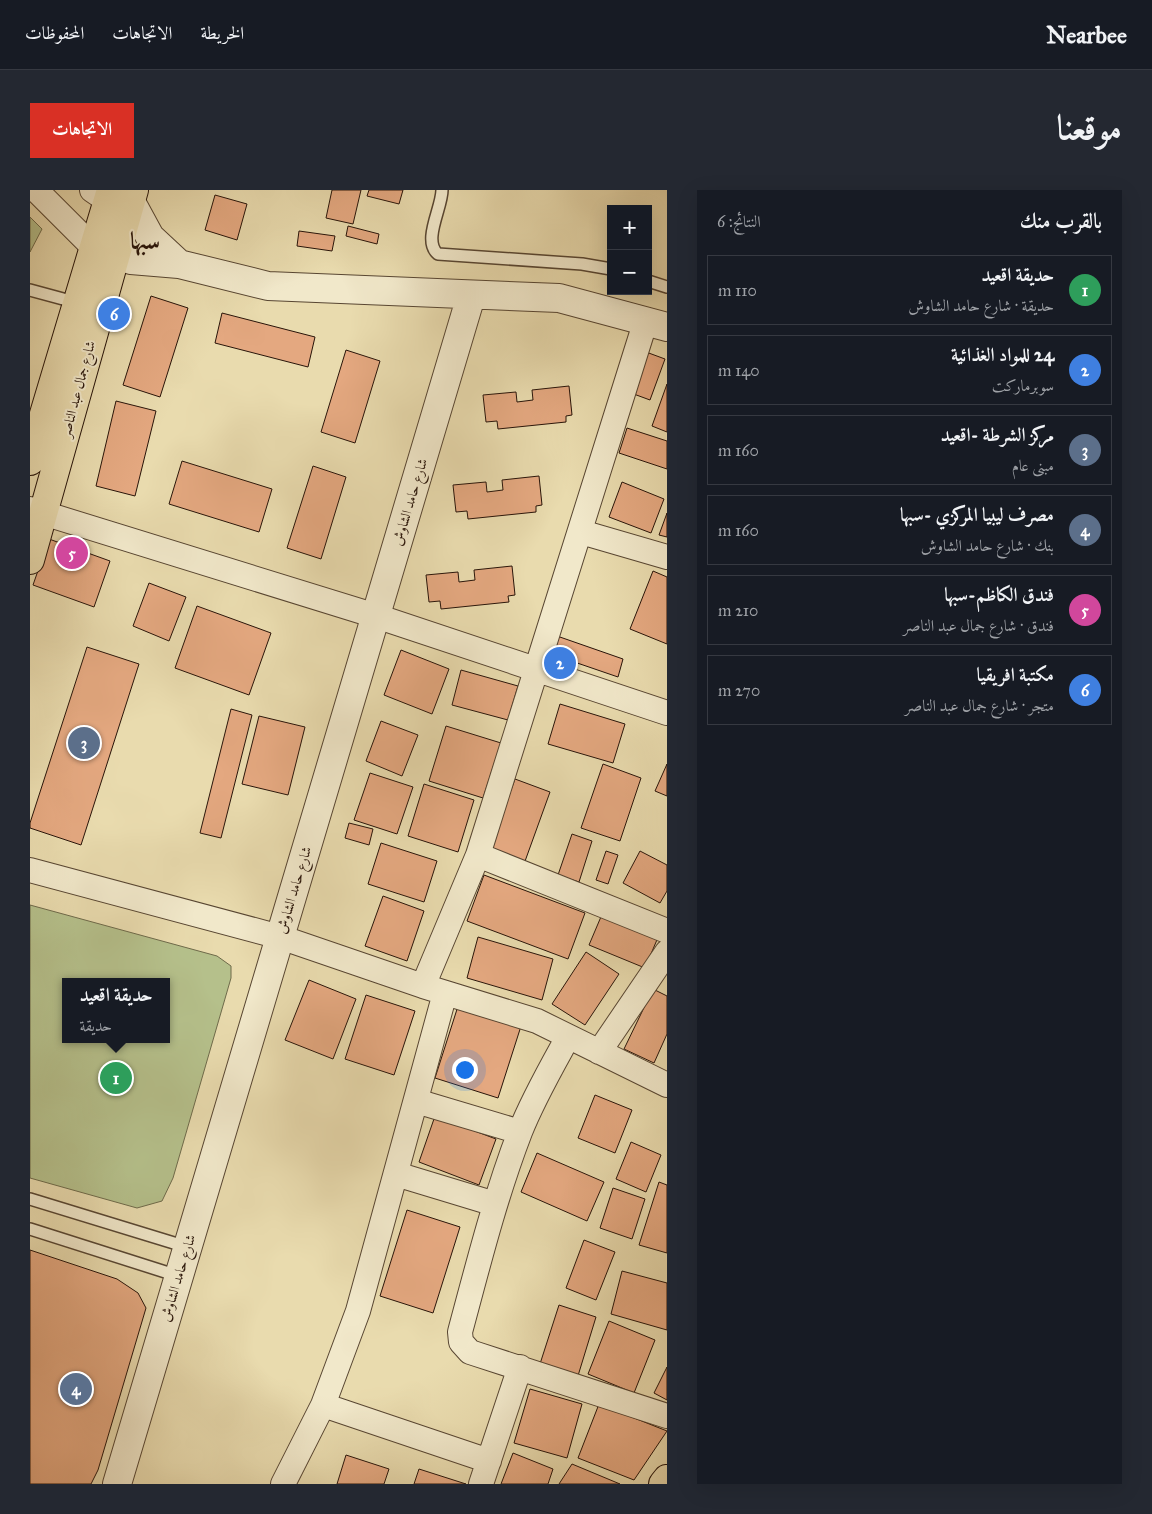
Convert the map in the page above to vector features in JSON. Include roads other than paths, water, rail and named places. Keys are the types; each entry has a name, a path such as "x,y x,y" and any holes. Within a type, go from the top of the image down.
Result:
{"main road":[{"name":"شارع جمال عبد الناصر","path":"30,560 37,511 105,252 115,195"},
{"name":"شارع جمال عبد الناصر","path":"30,461 78,303 105,252"},
{"path":"663,1484 667,1479"}],"street":[{"path":"36,190 105,252 146,263 179,264 268,286 471,296 559,298 656,323 581,532 434,989 416,1100 358,1312 323,1405 283,1484"},
{"path":"115,195 150,237 179,264"},
{"name":"شارع حامد الشاوش","path":"116,1484 471,296"},
{"path":"37,511 376,616 667,713"},
{"path":"581,532 667,557"},
{"path":"478,855 667,931"},
{"path":"30,870 280,937 434,989 537,1021 667,1084"},
{"path":"599,1052 667,952"},
{"path":"568,1037 520,1132 495,1204 460,1332 461,1342 470,1352 667,1416"},
{"path":"416,1100 520,1132"},
{"path":"396,1174 495,1204"},
{"path":"481,1484 520,1367"},
{"path":"323,1405 489,1461"}],"lane":[{"path":"442,190 431,240 434,250 438,254 582,264 607,268"},
{"path":"652,282 667,287"},
{"path":"30,290 78,303"},
{"path":"30,1199 187,1247"},
{"path":"30,1229 178,1276"}],"place":[{"name":"مكتبة افريقيا","path":"114,314"},
{"name":"فندق الكاظم-سبها","path":"72,553"},
{"name":"24 للمواد الغذائية","path":"560,663"},
{"name":"مركز الشرطة -اقعيد","path":"84,743"},
{"name":"حديقة اقعيد","path":"116,1078"},
{"name":"مصرف ليبيا المركزي -سبها","path":"76,1389"}],"district":[{"name":"سبها","path":"145,241"}]}
